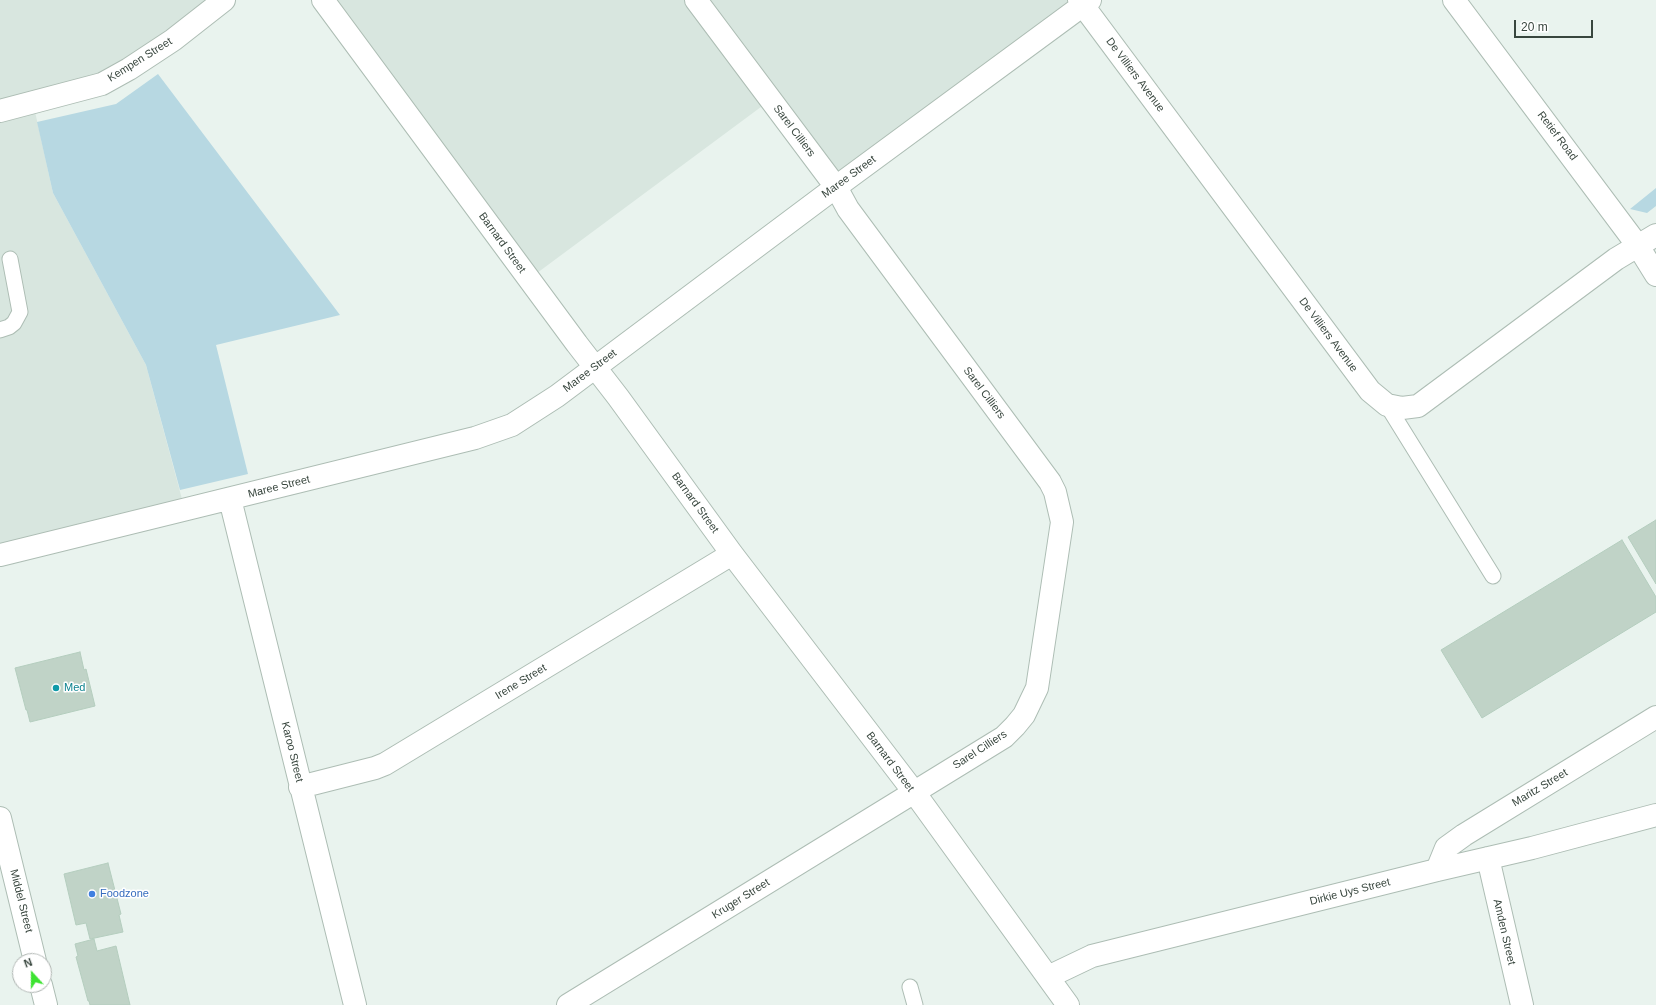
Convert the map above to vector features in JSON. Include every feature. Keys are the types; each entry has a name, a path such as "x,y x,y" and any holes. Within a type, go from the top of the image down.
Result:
{"street":[{"name":"Kempen Street","path":"0,111 102,84 129,69 173,40 224,0"},
{"name":"Barnard Street","path":"323,0 732,554 914,792 1068,1005"},
{"name":"Sarel Cilliers","path":"696,0 836,187 848,209 1050,482 1055,492 1062,522 1037,688 1024,715 1004,737 914,792"},
{"name":"Retief Road","path":"1454,0 1647,240 1656,275"},
{"name":"Maree Street","path":"0,555 475,438 512,425 527,416 595,367 1084,2"},
{"name":"De Villiers Avenue","path":"1084,2 1370,391 1387,405"},
{"path":"1387,405 1402,408 1418,406 1616,259 1647,240"},
{"name":"Karoo Street","path":"230,499 355,1005"},
{"name":"Irene Street","path":"300,787 375,768 385,764 732,554"},
{"name":"Maritz Street","path":"1437,870 1446,848 1656,717"},
{"name":"Kruger Street","path":"568,1005 914,792"},
{"name":"Dirkie Uys Street","path":"1048,977 1092,956 1437,870 1532,848 1656,815"},
{"name":"Middel Street","path":"0,818 33,953"},
{"name":"Amden Street","path":"1488,858 1522,1005"},
{"path":"43,993 46,1005"}],"lane":[{"path":"0,330 14,324 20,312 10,259"},
{"path":"1387,405 1493,576"},
{"path":"910,987 915,1005"}],"shaded area":[{"path":"0,0 231,0 176,43 34,107 53,193 146,365 186,514 0,559"},
{"path":"328,0 1084,0 833,187 769,101 533,276"},
{"path":"158,74 340,315 216,345 248,474 180,490 146,365 53,193 37,122 116,104"},
{"path":"1656,188 1656,206 1647,213 1630,209"}],"building":[{"path":"1656,520 1656,584 1628,537"},
{"path":"1622,540 1656,597 1656,612 1482,718 1441,650"},
{"name":"Med","path":"80,652 84,670 86,669 95,706 30,722 15,668"},
{"name":"Foodzone","path":"108,863 121,914 119,915 123,932 90,939 86,923 76,925 64,874"},
{"path":"94,939 97,951 116,946 130,1005 90,1005 76,957 78,956 75,944"}],"place":[{"name":"Med","path":"56,688"},
{"name":"Foodzone","path":"92,894"}]}
